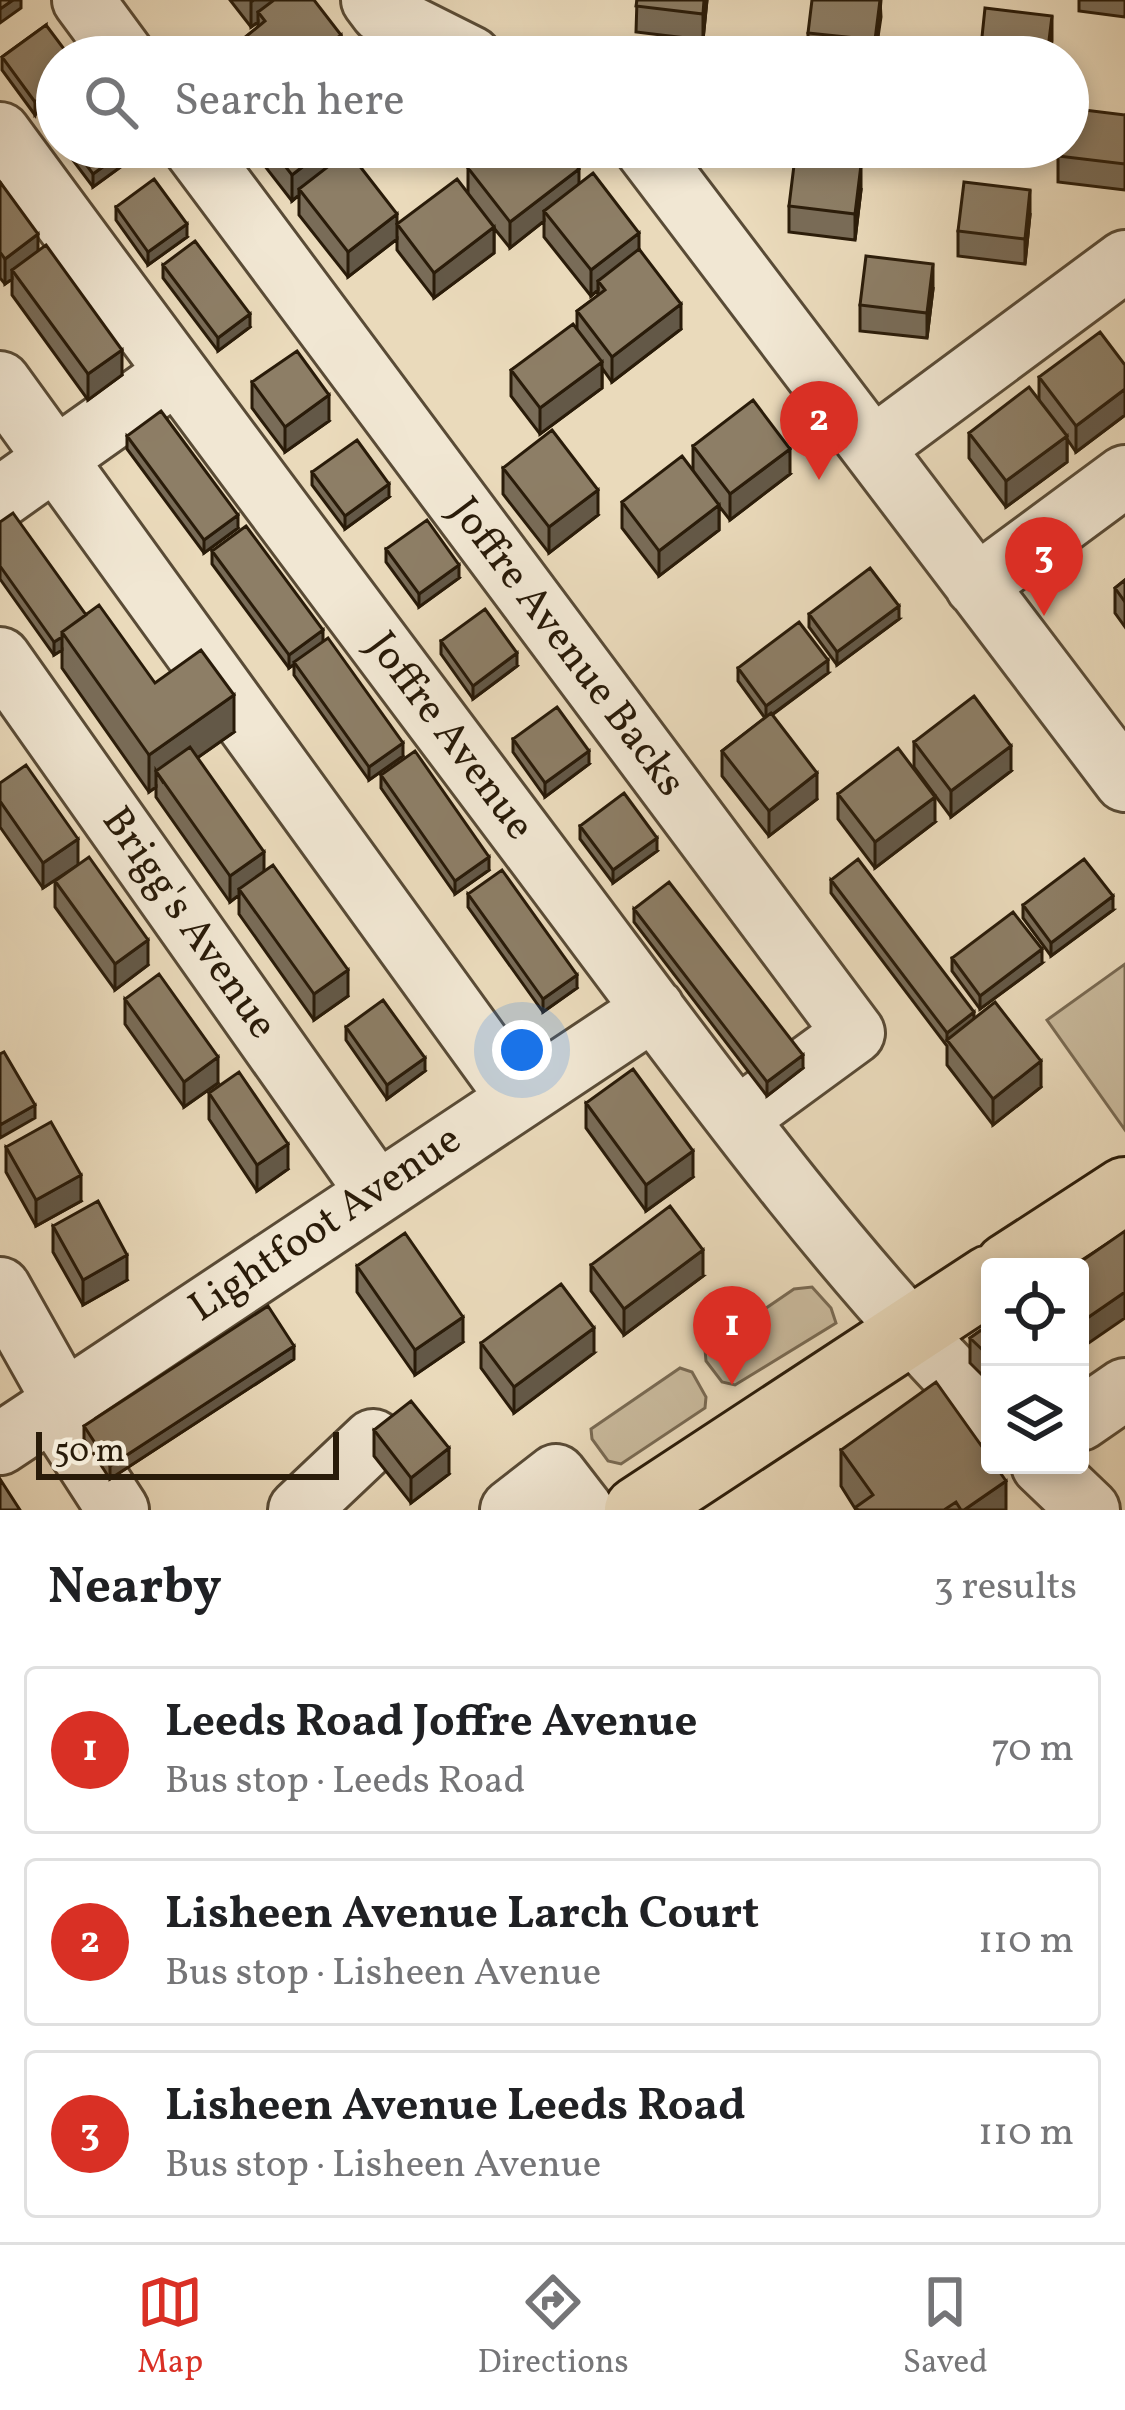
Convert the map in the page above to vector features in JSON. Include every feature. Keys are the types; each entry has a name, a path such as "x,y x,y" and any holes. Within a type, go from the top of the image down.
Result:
{"main road":[{"path":"1022,1258 1125,1191"},
{"path":"638,1510 981,1285"}],"street":[{"path":"83,0 110,36"},
{"path":"372,0 381,12 429,36"},
{"name":"Joffre Avenue","path":"0,133 738,1118 909,1332 981,1405"},
{"name":"Joffre Avenue Backs","path":"209,168 854,1033 738,1118"},
{"path":"660,168 1125,781"},
{"path":"874,447 1125,261"},
{"path":"0,498 176,373"},
{"path":"0,382 518,1098"},
{"path":"976,586 1125,476"},
{"name":"Brigg's Avenue","path":"2,665 376,1191"},
{"name":"Lightfoot Avenue","path":"0,1444 654,1009"},
{"path":"0,1288 57,1404 118,1510"},
{"path":"1089,1414 1125,1389"},
{"path":"299,1510 373,1440"},
{"path":"1051,1474 1089,1510"},
{"path":"511,1510 556,1475 583,1510"}],"shaded area":[{"path":"1125,964 1125,1130 1047,1020"},
{"path":"812,1287 831,1308 836,1323 735,1385 722,1382 706,1361 705,1350 794,1289"},
{"path":"680,1368 692,1372 706,1397 705,1408 621,1464 608,1461 592,1439 591,1429"}],"building":[{"path":"274,0 314,0 341,35 247,36 265,21 258,12"},
{"path":"637,0 704,0 703,14 636,6"},
{"path":"812,0 880,0 876,36 808,33"},
{"path":"985,8 1052,16 1050,36 982,36"},
{"path":"46,25 54,36 36,36 35,102 2,57"},
{"path":"1089,111 1125,115 1125,164 1089,160"},
{"path":"326,168 361,168 397,214 348,252 299,189"},
{"path":"468,168 578,168 579,169 510,222"},
{"path":"794,168 861,168 855,214 789,206"},
{"path":"593,173 639,233 591,270 544,211"},
{"path":"154,179 187,224 148,252 116,207"},
{"path":"457,179 494,227 434,273 397,224"},
{"path":"0,182 38,234 5,259 0,252"},
{"path":"964,182 1030,190 1025,239 958,231"},
{"path":"195,241 250,314 218,338 163,265"},
{"path":"46,245 122,350 88,374 12,270"},
{"path":"639,249 681,304 612,357 577,311 605,290 598,281"},
{"path":"866,256 933,264 927,313 860,305"},
{"path":"573,324 602,362 540,408 511,370"},
{"path":"1100,332 1125,365 1125,389 1076,426 1039,377"},
{"path":"297,351 329,395 285,427 252,382"},
{"path":"1029,387 1067,436 1006,481 969,433"},
{"path":"753,400 790,449 730,494 693,446"},
{"path":"161,411 238,515 204,540 127,436"},
{"path":"552,430 598,490 549,527 503,468"},
{"path":"357,440 389,484 345,516 312,472"},
{"path":"682,456 719,505 659,551 622,502"},
{"path":"13,513 86,615 54,642 0,566 0,522"},
{"path":"427,520 459,565 419,594 386,549"},
{"path":"246,526 323,630 289,655 212,551"},
{"path":"870,568 899,606 837,652 809,614"},
{"path":"1125,580 1125,602 1115,588"},
{"path":"99,605 155,683 201,650 234,695 149,755 62,632"},
{"path":"485,609 517,653 473,686 441,641"},
{"path":"799,622 828,660 766,706 738,668"},
{"path":"328,638 403,743 369,767 294,662"},
{"path":"974,696 1011,746 951,791 914,742"},
{"path":"557,707 589,751 545,783 513,739"},
{"path":"771,713 817,773 769,811 722,751"},
{"path":"190,747 264,852 230,876 156,771"},
{"path":"898,748 935,797 875,842 838,794"},
{"path":"415,751 489,857 455,881 381,775"},
{"path":"26,765 78,839 43,863 0,801 0,783"},
{"path":"624,793 657,838 613,870 580,826"},
{"path":"89,857 148,940 115,964 55,881"},
{"path":"858,859 974,1012 947,1033 831,880"},
{"path":"1084,859 1113,896 1051,943 1023,905"},
{"path":"273,865 348,970 314,994 239,889"},
{"path":"502,870 577,975 543,999 468,894"},
{"path":"669,882 803,1055 767,1082 634,909"},
{"path":"1013,912 1042,949 980,996 952,958"},
{"path":"159,974 218,1057 184,1082 125,999"},
{"path":"383,1000 425,1058 387,1085 346,1027"},
{"path":"995,1002 1041,1061 993,1099 947,1040"},
{"path":"4,1052 35,1105 0,1125 0,1054"},
{"path":"633,1069 693,1151 646,1185 586,1103"},
{"path":"239,1072 288,1144 257,1165 209,1093"},
{"path":"51,1122 81,1175 36,1200 6,1147"},
{"path":"98,1201 127,1255 83,1280 53,1226"},
{"path":"670,1206 703,1250 624,1309 591,1265"},
{"path":"1125,1231 1125,1292 1089,1317 1089,1258"},
{"path":"405,1233 463,1317 415,1350 357,1266"},
{"path":"561,1284 594,1328 514,1387 481,1343"},
{"path":"268,1306 294,1346 110,1466 84,1426"},
{"path":"981,1330 981,1348 970,1338"},
{"path":"936,1382 981,1445 981,1474 1001,1474 1006,1481 964,1510 956,1502 944,1510 858,1510 873,1495 841,1450"},
{"path":"411,1401 449,1448 411,1478 374,1430"},
{"path":"0,1479 20,1510 0,1510"}],"place":[{"name":"Lisheen Avenue Larch Court","path":"819,480"},
{"name":"Lisheen Avenue Leeds Road","path":"1044,616"},
{"name":"Leeds Road Joffre Avenue","path":"732,1385"}]}
